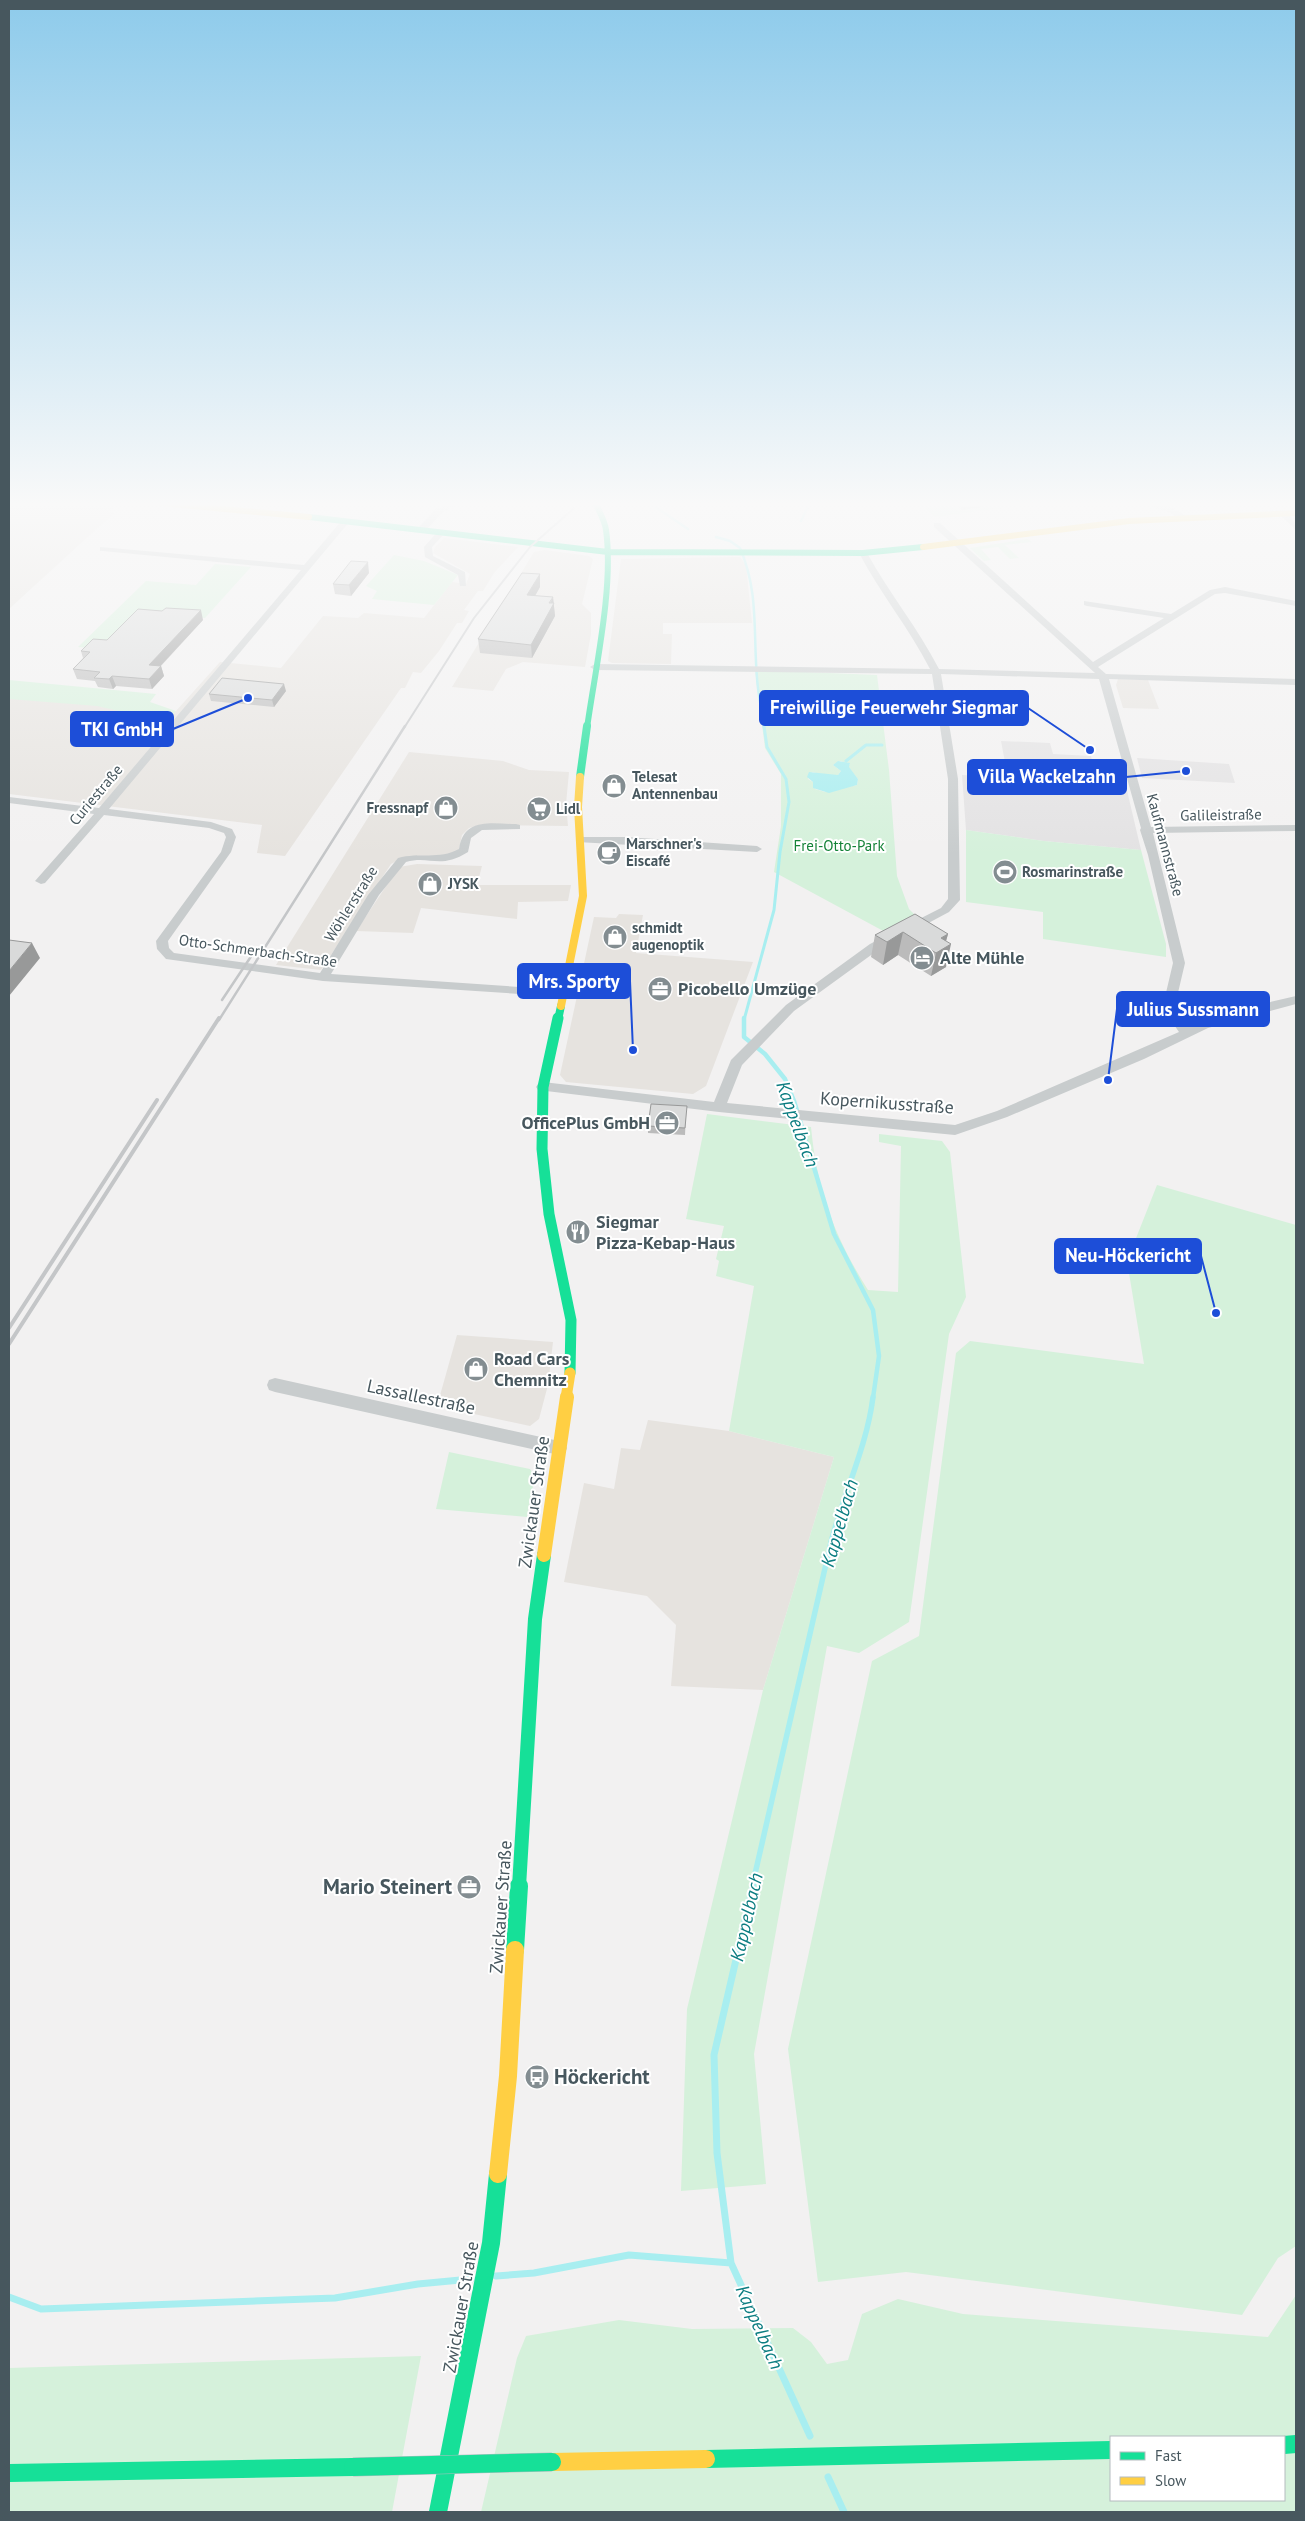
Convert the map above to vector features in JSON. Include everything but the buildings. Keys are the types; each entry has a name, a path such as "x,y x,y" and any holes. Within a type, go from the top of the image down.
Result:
{"main road":[{"name":"Zwickauer Straße","path":"438,2512 482,2297 491,2243 508,2076 535,1619 568,1397 572,1349 571,1320 548,1214 542,1149 543,1087 583,896 578,806 600,620"},
{"path":"9,2472 1110,2450"}],"street":[{"name":"Curiestraße","path":"41,881 263,620"},
{"path":"719,1107 736,1063 790,1008 874,947 926,918 945,910 954,900 953,779 936,672 906,620"},
{"path":"1040,620 1103,676"},
{"path":"1092,667 1168,620"},
{"path":"595,666 873,669 1296,682"},
{"name":"Kaufmannstraße","path":"1103,676 1165,900 1179,963 1170,997 1172,1013 1187,1033"},
{"name":"Otto-Schmerbach-Straße","path":"9,800 103,810 211,825 228,832 231,837 226,852 162,941 166,953 184,958 323,978 563,994"},
{"name":"Wöhlerstraße","path":"323,978 368,904 398,862 410,858 442,861 450,859 464,850 466,838 480,827 516,827"},
{"name":"Galileistraße","path":"1146,830 1296,828"},
{"path":"581,840 626,840 757,848"},
{"name":"Kopernikusstraße","path":"543,1087 719,1107 955,1130 1002,1114 1139,1056 1187,1033 1249,1011 1296,1000"},
{"name":"Lassallestraße","path":"275,1385 559,1448"}],"shaded area":[{"path":"320,620 464,620 462,623 457,623 439,651 421,673 413,672 405,688 401,688 285,856 257,853 262,825 9,794 9,692 176,711 220,662 281,668"},
{"path":"493,620 591,620 591,634 585,667 523,662 506,669 493,691 452,687"},
{"path":"613,620 752,620 752,623 663,623 663,634 672,634 671,664 612,663 608,661"},
{"path":"1118,679 1148,680 1159,709 1123,708 1116,685"},
{"path":"1001,741 1050,743 1053,754 1091,756 1097,781 1125,782 1141,850 1044,841 966,830 962,775 1008,778"},
{"path":"409,752 503,761 529,770 569,772 566,804 568,826 479,825 469,828 462,835 458,853 421,858 404,857 391,864 321,970 276,965"},
{"path":"1137,758 1229,764 1235,783 1142,778"},
{"path":"417,864 482,866 477,885 571,885 568,901 518,902 517,919 421,908 413,933 356,931 399,867"},
{"path":"619,914 643,915 636,953 753,962 706,1086 693,1094 566,1082 560,1075 594,917 616,918"},
{"path":"457,1335 553,1342 548,1385 539,1419 530,1426 437,1406"},
{"path":"648,1420 729,1431 834,1457 763,1690 671,1686 676,1625 647,1596 564,1582 584,1483 614,1489 621,1448 640,1450"}],"green space":[{"path":"106,620 160,620 111,650 78,647"},
{"name":"Frei-Otto-Park","path":"755,670 877,675 889,770 897,876 909,909 917,917 887,933 774,872 781,826 781,774 765,748","holes":["840,761 850,764 848,767 858,779 857,785 825,792 815,789 813,782 808,779 812,772 829,776 838,775 841,771 833,765"]},
{"path":"9,680 156,694 150,702 176,711 167,722 97,706 9,699"},
{"path":"966,830 1044,841 1141,850 1166,944 1166,957 1043,939 1043,912 966,902"},
{"path":"707,1114 811,1127 818,1171 829,1212 846,1251 868,1290 898,1292 901,1146 879,1142 879,1134 942,1141 950,1152 966,1297 949,1334 909,1622 859,1653 827,1646 754,2054 766,2184 681,2191 687,2009 763,1690 834,1457 729,1431 754,1286 716,1276 719,1261 716,1259 724,1226 686,1219"},
{"path":"1157,1185 1296,1225 1296,2246 1278,2258 1242,2315 906,2272 818,2282 788,2049 872,1661 919,1636 956,1353 970,1341 1144,1364 1127,1261"},
{"path":"449,1452 530,1469 535,1476 527,1517 436,1509"},
{"path":"1296,2295 1296,2512 481,2512 517,2358 526,2336 619,2320 692,2329 793,2328 811,2342 827,2364 848,2360 862,2314 898,2299 963,2314 1268,2337"},
{"path":"421,2356 392,2512 9,2512 9,2368"}],"water":[{"path":"838,761 850,763 849,767 858,779 857,785 829,793 813,788 813,782 807,777 809,772 838,775 841,771 833,765"}],"waterway":[{"name":"Kappelbach","path":"754,620 758,684 764,728"},
{"name":"Kappelbach","path":"744,1020 774,910 780,852 789,802 786,779 767,747 764,726"},
{"path":"846,761 866,745 882,745"},
{"name":"Kappelbach","path":"744,1020 744,1037 765,1054 785,1079 794,1101 834,1234 873,1310 879,1356 873,1398"},
{"name":"Kappelbach","path":"752,1887 831,1542 861,1451 873,1397"},
{"name":"Kappelbach","path":"731,2263 717,2153 714,2055 753,1886"},
{"path":"496,2276 534,2273 629,2255 731,2263"},
{"name":"Kappelbach","path":"731,2263 810,2436"},
{"path":"9,2297 41,2309 335,2298 418,2284 471,2279"},
{"name":"Kappelbach","path":"828,2477 844,2512"}],"railway":[{"path":"404,728 473,620"},
{"path":"219,1020 405,726"},
{"path":"222,1000 254,952"},
{"path":"9,1344 219,1018"},
{"path":"9,1328 157,1100"}],"traffic: fast":[{"path":"580,777 602,620"},
{"path":"561,1006 543,1087 542,1149 549,1214 571,1320 570,1373"},
{"path":"515,1950 535,1619 544,1555"},
{"path":"438,2512 491,2243 498,2174"},
{"path":"1285,2445 1296,2444"},
{"path":"706,2459 1110,2450"},
{"path":"353,2467 552,2462"},
{"path":"9,2473 353,2467"}],"traffic: slow":[{"path":"561,1006 583,896 578,807 580,777"},
{"path":"544,1555 570,1373"},
{"path":"498,2174 508,2076 515,1950"},
{"path":"552,2462 706,2459"}],"place":[{"name":"TKI GmbH","path":"248,698"},
{"name":"Freiwillige Feuerwehr Siegmar","path":"1090,750"},
{"name":"Villa Wackelzahn","path":"1186,771"},
{"name":"Telesat Antennenbau","path":"614,786"},
{"name":"Fressnapf","path":"446,808"},
{"name":"Lidl","path":"539,809"},
{"name":"Marschner's Eiscafé","path":"609,853"},
{"name":"Rosmarinstraße","path":"1005,872"},
{"name":"JYSK","path":"430,884"},
{"name":"schmidt augenoptik","path":"615,937"},
{"name":"Alte Mühle","path":"922,958"},
{"name":"Picobello Umzüge","path":"660,989"},
{"name":"Mrs. Sporty","path":"633,1050"},
{"name":"Julius Sussmann","path":"1108,1080"},
{"name":"OfficePlus GmbH","path":"667,1123"},
{"name":"Siegmar Pizza-Kebap-Haus","path":"578,1232"},
{"name":"Neu-Höckericht","path":"1216,1313"},
{"name":"Road Cars Chemnitz","path":"476,1369"},
{"name":"Mario Steinert","path":"469,1887"},
{"name":"Höckericht","path":"537,2077"}]}
